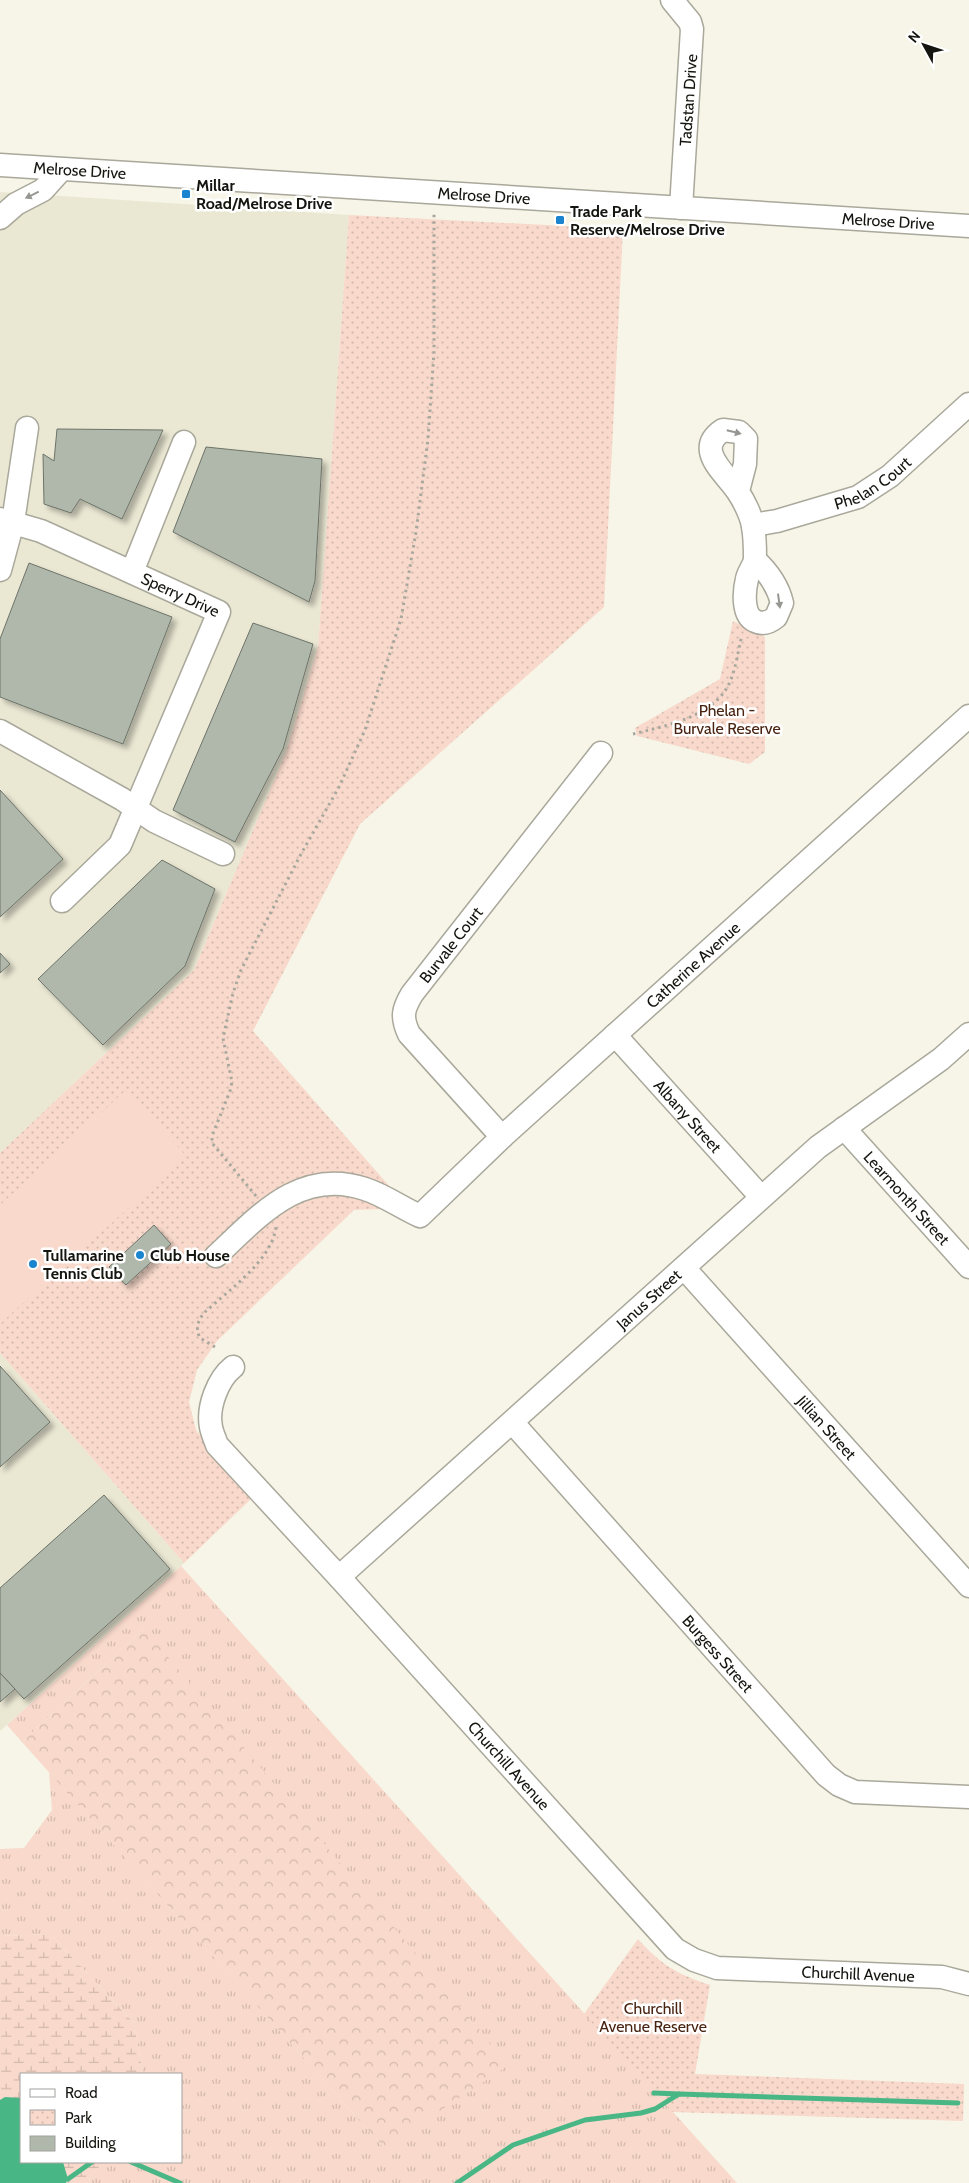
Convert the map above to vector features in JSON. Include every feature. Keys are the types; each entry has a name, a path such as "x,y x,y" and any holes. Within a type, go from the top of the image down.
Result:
{"street":[{"name":"Tadstan Drive","path":"672,0 690,22 692,29 680,208"},
{"name":"Melrose Drive","path":"0,165 969,226"},
{"path":"0,218 16,204 43,190 61,170"},
{"name":"Phelan Court","path":"753,525 777,521 858,497 890,476 969,404"},
{"path":"0,570 6,521 27,428"},
{"path":"132,572 184,442"},
{"path":"738,491 753,525 755,560"},
{"name":"Sperry Drive","path":"6,521 41,531 219,612 120,845 62,901"},
{"name":"Catherine Avenue","path":"267,1209 283,1197 300,1190 335,1184 365,1189 420,1216 502,1137 969,716"},
{"path":"0,731 136,809 154,822 223,854"},
{"name":"Burvale Court","path":"502,1137 409,1034 404,1023 403,1014 412,994 601,754"},
{"name":"Janus Street","path":"339,1577 818,1147 941,1059 969,1034"},
{"name":"Albany Street","path":"615,1035 761,1197"},
{"name":"Learmonth Street","path":"844,1128 969,1267"},
{"path":"216,1256 267,1209"},
{"name":"Jillian Street","path":"684,1268 969,1586"},
{"name":"Churchill Avenue","path":"233,1366 218,1386 212,1408 210,1426 217,1445 339,1577 665,1940 685,1956 705,1965 732,1969 942,1977 969,1984"},
{"name":"Burgess Street","path":"512,1422 826,1775 840,1785 855,1792 969,1797"},
{"name":"Churchill Avenue","path":"942,1977 969,1970"}],"path":[{"path":"216,1347 200,1338 197,1326 199,1321 205,1312 260,1260 270,1248 276,1225 273,1216 212,1143 212,1136 232,1082 224,1048 223,1032 241,970 301,854 339,787 365,730 401,619 416,532 428,439 434,352 434,193"},
{"path":"633,734 686,719 705,708 721,695 729,684 742,633"}],"shaded area":[{"path":"0,192 349,215 318,647 286,752 194,970 0,1153"},
{"path":"0,1353 184,1563 0,1731"},
{"path":"5,2097 20,2098 20,2163 63,2163 68,2179 66,2183 0,2183 0,2100"}],"green space":[{"path":"349,215 623,229 604,607 360,824 253,1031 391,1188 381,1209 354,1210 217,1341 197,1370 189,1402 196,1430 251,1499 184,1563 0,1353 0,1153 194,970 286,752 318,647"},
{"name":"Phelan - Burvale Reserve","path":"733,621 765,637 765,752 749,764 637,736 635,728 720,679"},
{"name":"Tullamarine Tennis Club","path":"126,1090 186,1156 0,1324 0,1205"},
{"path":"181,1566 737,2183 89,2183 90,2176 105,2163 182,2163 182,2073 143,2073 134,2023 50,1934 0,1936 0,1849 24,1848 52,1810 49,1772 384,2148 144,1628 22,1742 7,1725"},
{"path":"144,1628 509,2065 384,2148 22,1742"},
{"path":"50,1934 134,2023 143,2073 20,2073 20,2163 105,2163 90,2176 89,2183 0,2183 0,1936"},
{"name":"Churchill Avenue Reserve","path":"638,1939 654,1956 670,1968 710,1985 695,2074 964,2084 963,2121 672,2112 584,2014"}],"building":[{"path":"57,429 163,430 122,519 80,499 71,513 44,504 43,454 54,461"},
{"path":"206,447 322,459 315,581 309,602 173,532"},
{"path":"29,563 172,617 123,744 0,697 0,639"},
{"path":"253,623 313,644 283,749 235,842 173,810"},
{"path":"0,790 63,859 0,917"},
{"path":"162,860 215,889 185,966 103,1045 38,979"},
{"path":"0,953 10,964 0,973"},
{"name":"Club House","path":"154,1225 171,1244 126,1285 109,1267"},
{"path":"0,1366 50,1422 0,1467"},
{"path":"104,1495 170,1569 24,1699 0,1673 0,1588"},
{"path":"0,1673 15,1689 0,1702"}],"waterway":[{"path":"654,2093 679,2094"},
{"path":"457,2183 513,2145 585,2120 641,2113 655,2109 679,2094 958,2103"},
{"path":"68,2179 91,2163"},
{"path":"133,2163 180,2183"}],"place":[{"name":"Millar Road/Melrose Drive","path":"186,194"},
{"name":"Trade Park Reserve/Melrose Drive","path":"560,220"},
{"name":"Club House","path":"140,1255"},
{"name":"Tullamarine Tennis Club","path":"33,1264"}]}
